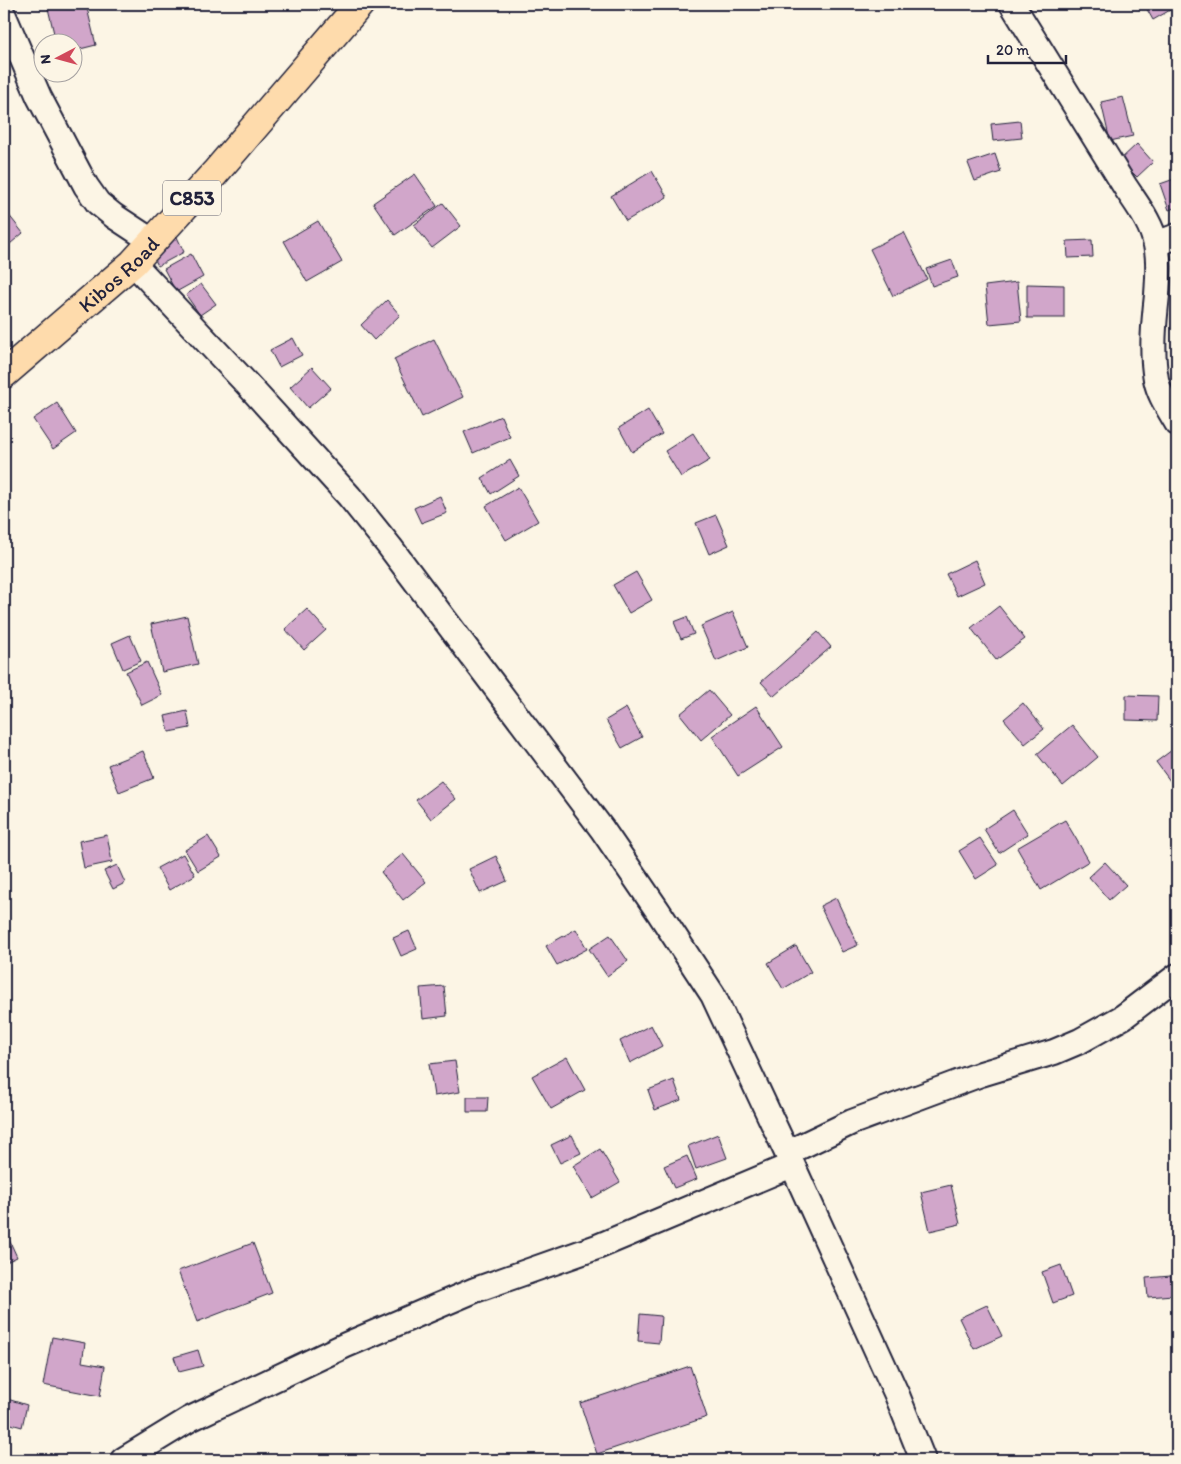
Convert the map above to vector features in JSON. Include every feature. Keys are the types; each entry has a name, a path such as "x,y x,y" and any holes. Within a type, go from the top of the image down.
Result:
{"main road":[{"name":"Kibos Road","path":"4,374 133,263 215,173 360,4"}],"street":[{"path":"1012,4 1126,188 1142,212 1167,240 1159,266 1153,342 1156,379 1163,399 1177,423"},
{"path":"4,16 39,97 86,186 98,203 152,241"},
{"path":"133,263 248,384 349,496 602,829 658,911 712,995 790,1159 897,1395 922,1460"},
{"path":"123,1460 190,1419 346,1345 475,1290 597,1248 790,1159 852,1122 981,1074 1054,1052 1080,1041 1123,1017 1177,976"}],"building":[{"path":"47,4 86,4 96,45 82,48 82,32 54,32"},
{"path":"1144,4 1177,4 1177,6 1153,20"},
{"path":"1123,97 1133,136 1110,141 1101,102"},
{"path":"1020,121 1022,138 993,141 991,124"},
{"path":"1137,144 1153,162 1137,177 1120,160"},
{"path":"995,154 1001,172 975,181 968,163"},
{"path":"652,171 667,197 626,221 611,196"},
{"path":"415,174 437,206 395,235 373,203"},
{"path":"1177,178 1177,207 1169,210 1160,184"},
{"path":"443,203 461,226 432,248 414,225"},
{"path":"8,214 23,233 4,249 4,218"},
{"path":"318,221 342,262 307,282 284,241"},
{"path":"904,232 927,279 893,296 870,249"},
{"path":"177,237 184,252 158,266 151,251"},
{"path":"1092,240 1093,257 1068,258 1067,241"},
{"path":"191,254 203,277 176,292 164,269"},
{"path":"952,260 958,277 932,286 926,269"},
{"path":"1017,282 1021,321 989,324 985,286"},
{"path":"201,284 216,304 200,315 186,295"},
{"path":"1027,284 1064,285 1064,318 1027,318"},
{"path":"387,300 400,315 374,340 361,325"},
{"path":"293,338 302,355 279,367 270,350"},
{"path":"434,339 463,397 422,417 394,359"},
{"path":"312,367 331,388 308,408 290,387"},
{"path":"57,403 76,433 53,449 33,419"},
{"path":"648,410 662,434 632,452 619,428"},
{"path":"501,416 510,437 473,453 464,432"},
{"path":"693,433 710,460 681,477 665,451"},
{"path":"510,460 519,476 491,494 482,478"},
{"path":"518,487 538,521 506,540 486,506"},
{"path":"440,496 447,513 421,523 414,508"},
{"path":"716,515 729,545 709,554 696,523"},
{"path":"975,560 985,583 957,596 946,574"},
{"path":"636,572 652,600 629,613 613,585"},
{"path":"999,606 1025,639 996,660 971,628"},
{"path":"307,609 326,630 304,650 285,629"},
{"path":"733,612 748,647 716,661 701,626"},
{"path":"187,616 198,664 162,672 151,624"},
{"path":"687,617 694,634 681,639 674,622"},
{"path":"818,632 831,647 774,696 761,682"},
{"path":"130,635 141,661 123,669 112,643"},
{"path":"147,662 162,695 142,705 126,672"},
{"path":"709,690 730,715 701,740 680,714"},
{"path":"1126,695 1158,696 1157,721 1126,720"},
{"path":"1023,703 1044,729 1025,744 1004,719"},
{"path":"756,706 783,747 738,776 712,736"},
{"path":"626,708 642,737 622,748 606,720"},
{"path":"187,711 190,728 169,732 165,716"},
{"path":"1072,725 1098,757 1063,786 1037,754"},
{"path":"1176,747 1177,788 1176,789 1156,762"},
{"path":"143,751 154,778 119,792 108,765"},
{"path":"441,781 456,799 431,819 416,800"},
{"path":"1013,810 1028,834 999,853 984,829"},
{"path":"1065,820 1089,861 1041,890 1017,848"},
{"path":"107,835 112,862 84,868 79,841"},
{"path":"208,836 221,857 198,871 185,850"},
{"path":"980,838 998,865 976,879 959,851"},
{"path":"183,854 195,875 169,890 157,868"},
{"path":"403,854 426,882 403,900 381,872"},
{"path":"496,856 507,881 480,893 469,869"},
{"path":"1105,862 1126,885 1109,900 1089,877"},
{"path":"117,865 125,883 113,889 104,871"},
{"path":"836,898 858,945 842,952 820,906"},
{"path":"576,929 587,949 557,965 546,946"},
{"path":"409,931 417,949 401,956 393,938"},
{"path":"610,935 628,961 607,976 589,949"},
{"path":"796,946 811,972 783,989 768,963"},
{"path":"444,986 447,1016 423,1019 420,988"},
{"path":"651,1025 662,1046 630,1063 620,1041"},
{"path":"567,1057 585,1090 551,1109 532,1076"},
{"path":"455,1061 460,1092 434,1096 429,1064"},
{"path":"674,1080 681,1100 655,1110 648,1090"},
{"path":"467,1097 488,1097 487,1112 467,1112"},
{"path":"718,1134 727,1158 696,1169 688,1146"},
{"path":"572,1135 581,1153 560,1163 551,1145"},
{"path":"600,1149 620,1182 592,1198 573,1166"},
{"path":"687,1156 697,1179 674,1188 664,1166"},
{"path":"951,1185 960,1224 930,1231 921,1192"},
{"path":"6,1233 17,1257 4,1263 4,1234"},
{"path":"253,1243 272,1293 197,1322 178,1271"},
{"path":"1061,1265 1072,1296 1053,1303 1042,1272"},
{"path":"1171,1276 1173,1295 1148,1297 1146,1278"},
{"path":"987,1305 1002,1336 974,1349 959,1318"},
{"path":"640,1314 661,1316 659,1343 638,1341"},
{"path":"52,1337 85,1343 82,1362 105,1366 100,1396 43,1385"},
{"path":"198,1350 203,1366 179,1372 174,1357"},
{"path":"690,1366 707,1417 597,1454 580,1403"},
{"path":"4,1398 27,1405 22,1427 4,1422"}]}
